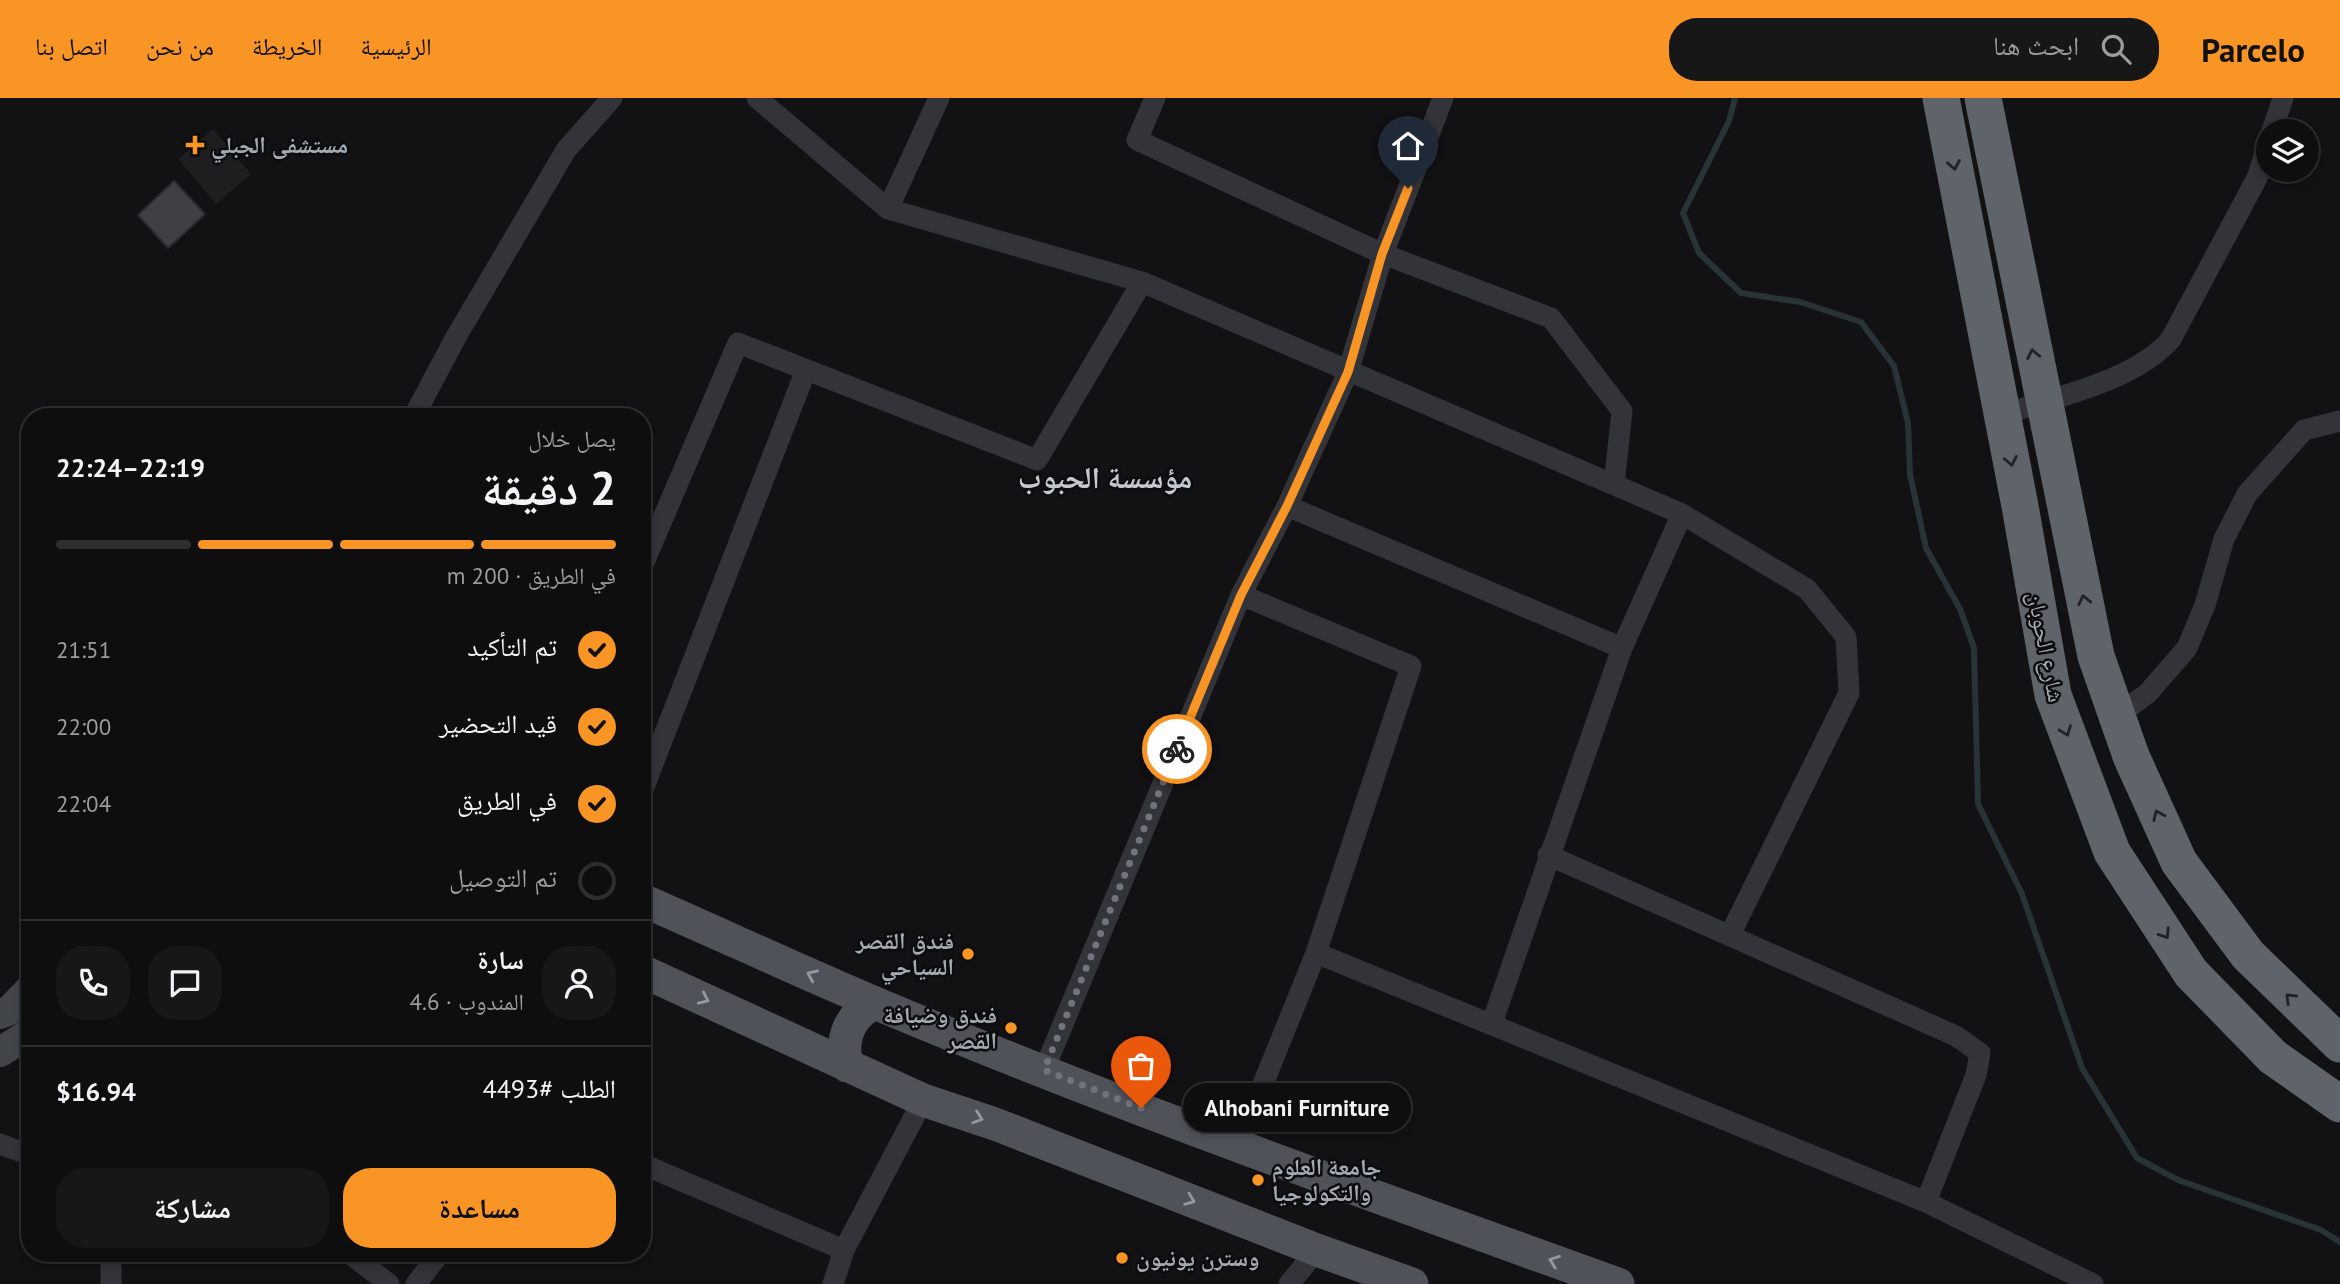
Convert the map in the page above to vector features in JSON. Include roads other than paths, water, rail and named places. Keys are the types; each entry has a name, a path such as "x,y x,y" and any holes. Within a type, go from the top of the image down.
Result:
{"highway":[{"name":"شارع الحوبان","path":"1941,98 2003,415 2053,695 2112,852 2191,973 2273,1057 2340,1104"},
{"name":"شارع الحوبان","path":"1983,98 2096,656 2131,756 2179,862 2248,955 2340,1044"}],"main road":[{"path":"651,904 874,1003 1044,1070 1238,1146 1618,1284"},
{"path":"651,975 923,1100 995,1124 1317,1250 1412,1284"},
{"path":"0,1014 10,1010 21,998"},
{"path":"846,1066 844,1047 848,1029 858,1013 874,1003"},
{"path":"0,1052 21,1039"}],"street":[{"path":"418,408 456,337 566,150 612,98"},
{"path":"757,98 888,209 1142,282 1682,514 1807,589 1846,637 1849,693 1730,935"},
{"path":"888,209 939,98"},
{"path":"1155,98 1137,140 1382,254 1551,318 1622,411 1614,485"},
{"path":"1044,1070 1241,595 1287,506 1348,372 1382,254 1443,98"},
{"path":"2276,119 2283,98"},
{"path":"2003,415 2127,372 2161,350 2171,339 2256,180"},
{"path":"651,546 738,343 1037,460 1142,282"},
{"path":"651,769 807,370"},
{"path":"2117,716 2148,694 2187,648 2205,605 2224,539 2247,494 2304,430 2340,421"},
{"path":"1287,506 1622,648"},
{"path":"1492,1023 1548,855 1622,648 1682,514"},
{"path":"1238,1146 1316,953 1411,666 1241,595"},
{"path":"1548,855 1956,1035 1980,1053 1976,1074 1926,1202"},
{"path":"1316,953 1926,1202 2093,1284"},
{"path":"833,1284 844,1250 923,1100"},
{"path":"0,1144 21,1152"},
{"path":"651,1168 844,1250"},
{"path":"1289,1284 1317,1250"},
{"path":"111,1262 111,1284"},
{"path":"361,1262 389,1284"},
{"path":"416,1284 433,1262"}],"waterway":[{"path":"1735,98 1729,121 1683,213 1699,253 1741,293 1800,302 1861,322 1894,366 1908,423 1910,474 1926,548 1960,609 1974,648 1978,804 2022,894 2082,1068 2137,1158 2178,1180 2321,1230 2340,1242"}],"place":[{"name":"مستشفى الجبلي","path":"195,145"},
{"name":"فندق القصر السياحي","path":"968,954"},
{"name":"فندق وضيافة القصر","path":"1011,1028"},
{"name":"Alhobani Furniture","path":"1141,1108"},
{"name":"جامعة العلوم والتكولوجيا","path":"1258,1180"},
{"name":"وسترن يونيون","path":"1122,1258"}],"district":[{"name":"مؤسسة الحبوب","path":"1105,478"}]}
